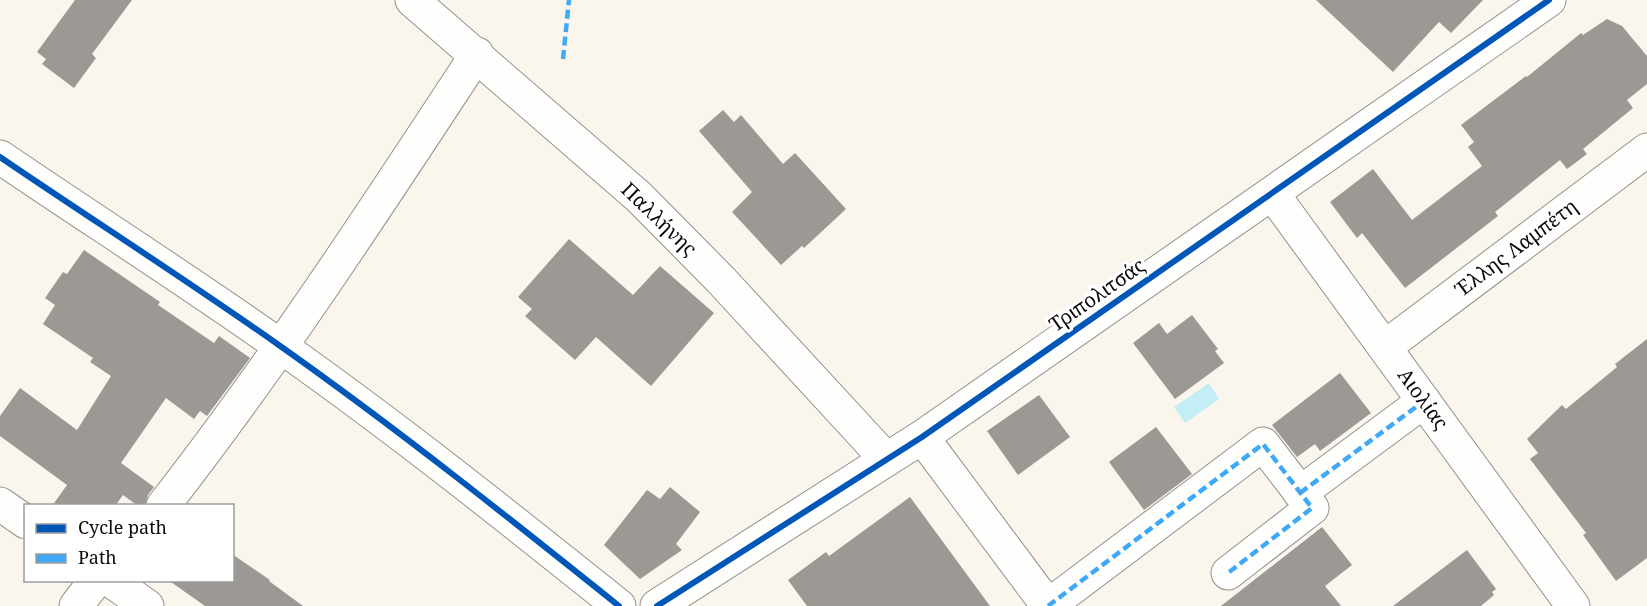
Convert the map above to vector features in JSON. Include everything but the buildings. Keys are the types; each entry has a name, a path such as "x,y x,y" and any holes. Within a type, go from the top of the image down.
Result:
{"street":[{"name":"Παλλήνης","path":"412,0 477,54 639,197 721,280 886,459"},
{"name":"Τριπολιτσάς","path":"657,606 922,437 1549,0"},
{"path":"165,504 282,347 477,54"},
{"name":"Έλλης Λαμπέτη","path":"1385,347 1647,150"},
{"path":"0,157 282,347 485,499 619,606"},
{"name":"Αιολίας","path":"1272,193 1574,606"},
{"path":"1300,493 1424,401"},
{"path":"922,437 1048,606 1263,444 1312,508 1228,573"},
{"path":"0,504 24,521"},
{"path":"76,606 94,582"},
{"path":"113,582 147,606"}],"water":[{"path":"1209,383 1219,399 1185,423 1174,407"}],"marked path":[{"path":"563,59 569,0"},
{"path":"1300,493 1424,401"},
{"path":"1048,606 1263,444 1312,508 1228,573"}],"cycle path":[{"path":"657,606 922,437 1549,0"},
{"path":"0,157 213,299 326,379 453,475 619,606"}]}
